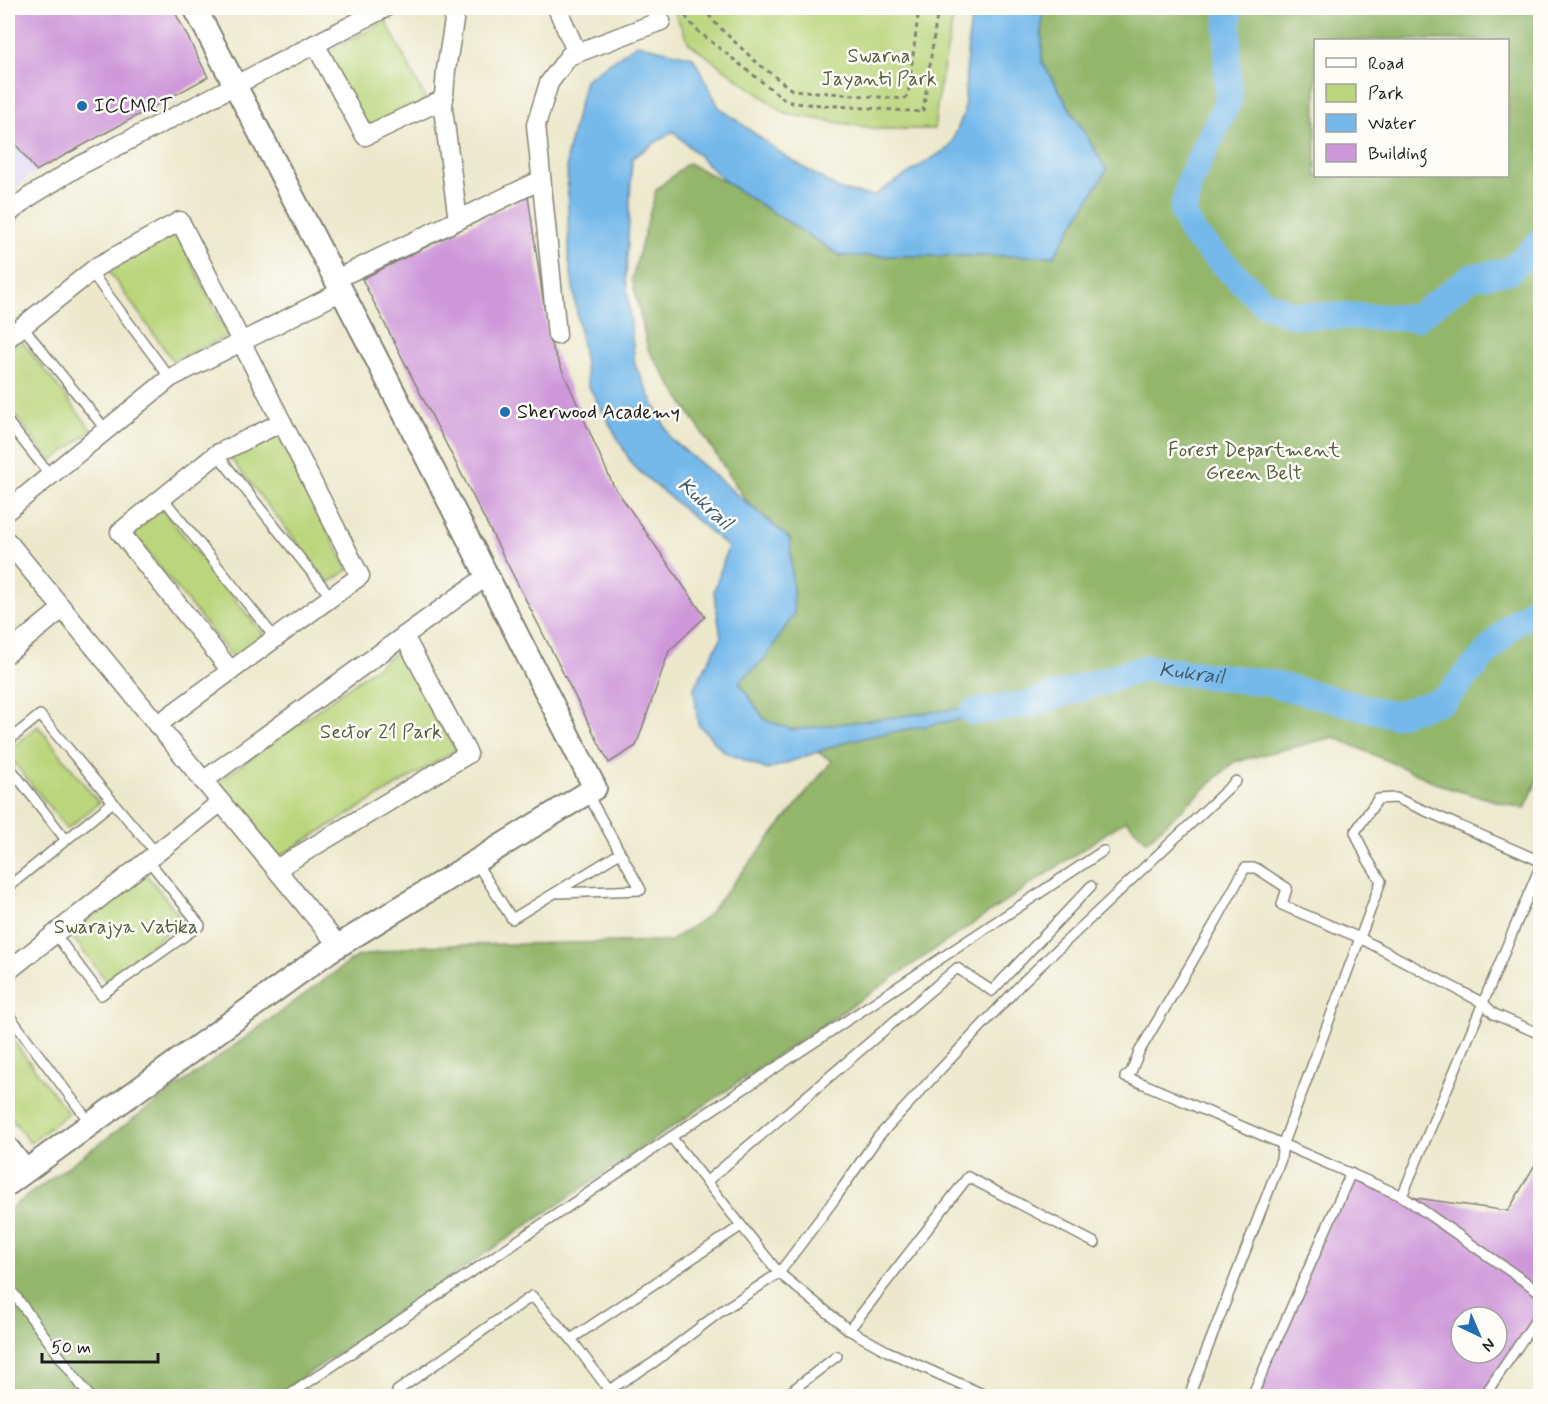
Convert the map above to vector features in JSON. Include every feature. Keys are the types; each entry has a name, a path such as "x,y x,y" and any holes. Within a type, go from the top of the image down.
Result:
{"street":[{"path":"8,1149 16,1178 338,945 595,789 339,285 195,8"},
{"path":"10,207 79,166 385,8"},
{"path":"456,8 446,70 443,108 458,220"},
{"path":"557,8 577,53"},
{"path":"557,335 536,125 549,83 569,56 661,21 656,8"},
{"path":"315,44 365,136 444,99"},
{"path":"8,510 170,378 241,342 458,220 541,180"},
{"path":"15,332 91,272 180,221 360,576 157,725"},
{"path":"231,670 120,532 217,454 282,422"},
{"path":"8,542 338,945"},
{"path":"203,781 487,576"},
{"path":"8,653 62,609"},
{"path":"276,869 468,754 404,636"},
{"path":"8,971 221,802"}],"lane":[{"path":"91,272 170,378"},
{"path":"15,332 106,430"},
{"path":"8,422 50,475"},
{"path":"217,454 331,597"},
{"path":"163,498 275,638"},
{"path":"8,741 40,715 113,802 200,925 101,995 55,934"},
{"path":"8,765 66,840"},
{"path":"599,1396 653,1363 720,1312 778,1273 834,1200 878,1137 937,1073 1024,981 1236,781"},
{"path":"556,893 640,890 587,793"},
{"path":"1189,1396 1281,1159 1283,1143 1382,881 1366,857 1355,832 1378,799 1396,798 1540,861"},
{"path":"8,872 11,884 113,802"},
{"path":"288,1396 671,1137 1103,851"},
{"path":"475,861 513,919 620,853"},
{"path":"1540,1034 1494,1014 1483,1003 1360,938 1282,904 1287,888 1256,868 1245,867 1215,923 1139,1052 1131,1072 1125,1077 1402,1196 1540,1292"},
{"path":"1402,1196 1540,867"},
{"path":"706,1182 957,968 992,991 1091,886"},
{"path":"8,1014 91,1124"},
{"path":"671,1137 778,1273 849,1330 886,1351 987,1396"},
{"path":"1252,1396 1351,1173"},
{"path":"849,1330 968,1177 1095,1243"},
{"path":"571,1339 741,1226"},
{"path":"8,1286 89,1396"},
{"path":"397,1391 532,1296 571,1339 609,1390"},
{"path":"1484,1396 1540,1314"},
{"path":"785,1396 837,1356"}],"path":[{"path":"681,8 699,32 785,100 793,103 923,112 938,8"},
{"path":"703,8 717,25 755,61 792,90 904,99 908,95 919,8"}],"shaded area":[{"path":"8,134 36,171 8,194"}],"green space":[{"name":"Swarna Jayanti Park","path":"672,8 955,8 934,129 878,129 786,114 689,43"},
{"name":"Forest Department Green Belt","path":"1042,8 1540,8 1540,773 1525,809 1448,788 1334,737 1234,762 1147,841 1126,820 275,1396 8,1396 8,1210 356,957 412,946 670,941 706,917 832,761 765,720 739,682 766,657 790,539 746,501 648,349 632,279 656,190 688,163 727,183 841,256 1107,170 1042,62"},
{"path":"386,21 426,100 367,130 327,52"},
{"path":"177,233 228,336 173,361 108,270"},
{"path":"21,340 92,430 51,462 8,406 8,351"},
{"path":"277,431 348,570 329,583 228,455"},
{"path":"162,509 264,635 234,659 132,533"},
{"name":"Sector 21 Park","path":"401,649 456,750 278,857 218,782"},
{"path":"38,726 99,803 67,829 8,755 8,751"},
{"name":"Swarajya Vatika","path":"146,874 183,920 106,980 70,934"},
{"path":"8,1034 68,1113 30,1143 8,1114"}],"water":[{"path":"973,8 1042,8 1042,62 1107,170 1054,256 841,256 727,183 673,131 632,158 626,277 635,365 671,439 790,539 794,614 766,657 739,682 765,720 793,730 987,705 1010,706 988,714 851,740 767,770 723,751 698,724 694,688 721,638 714,591 728,547 633,466 588,385 569,261 567,155 585,80 637,44 693,57 719,107 782,154 840,190 873,196 950,147 964,113 968,41"}],"building":[{"name":"ICCMRT","path":"8,8 173,8 208,77 36,171 8,134"},
{"name":"Sherwood Academy","path":"528,196 549,340 613,485 705,617 669,651 636,746 609,763 362,279"},
{"path":"1540,1156 1540,1314 1509,1359 1509,1305 1449,1305 1449,1365 1505,1365 1484,1396 1252,1396 1351,1173 1402,1196 1508,1211"}],"waterway":[{"path":"1229,8 1227,66 1229,99 1190,180 1183,211 1192,233 1264,303 1295,315 1416,318 1471,277 1509,271 1540,243"},
{"name":"Kukrail","path":"973,712 1029,704 1145,668 1269,683 1394,715 1444,700 1511,626 1540,605"}],"place":[{"name":"ICCMRT","path":"82,106"},
{"name":"Sherwood Academy","path":"505,412"}]}
